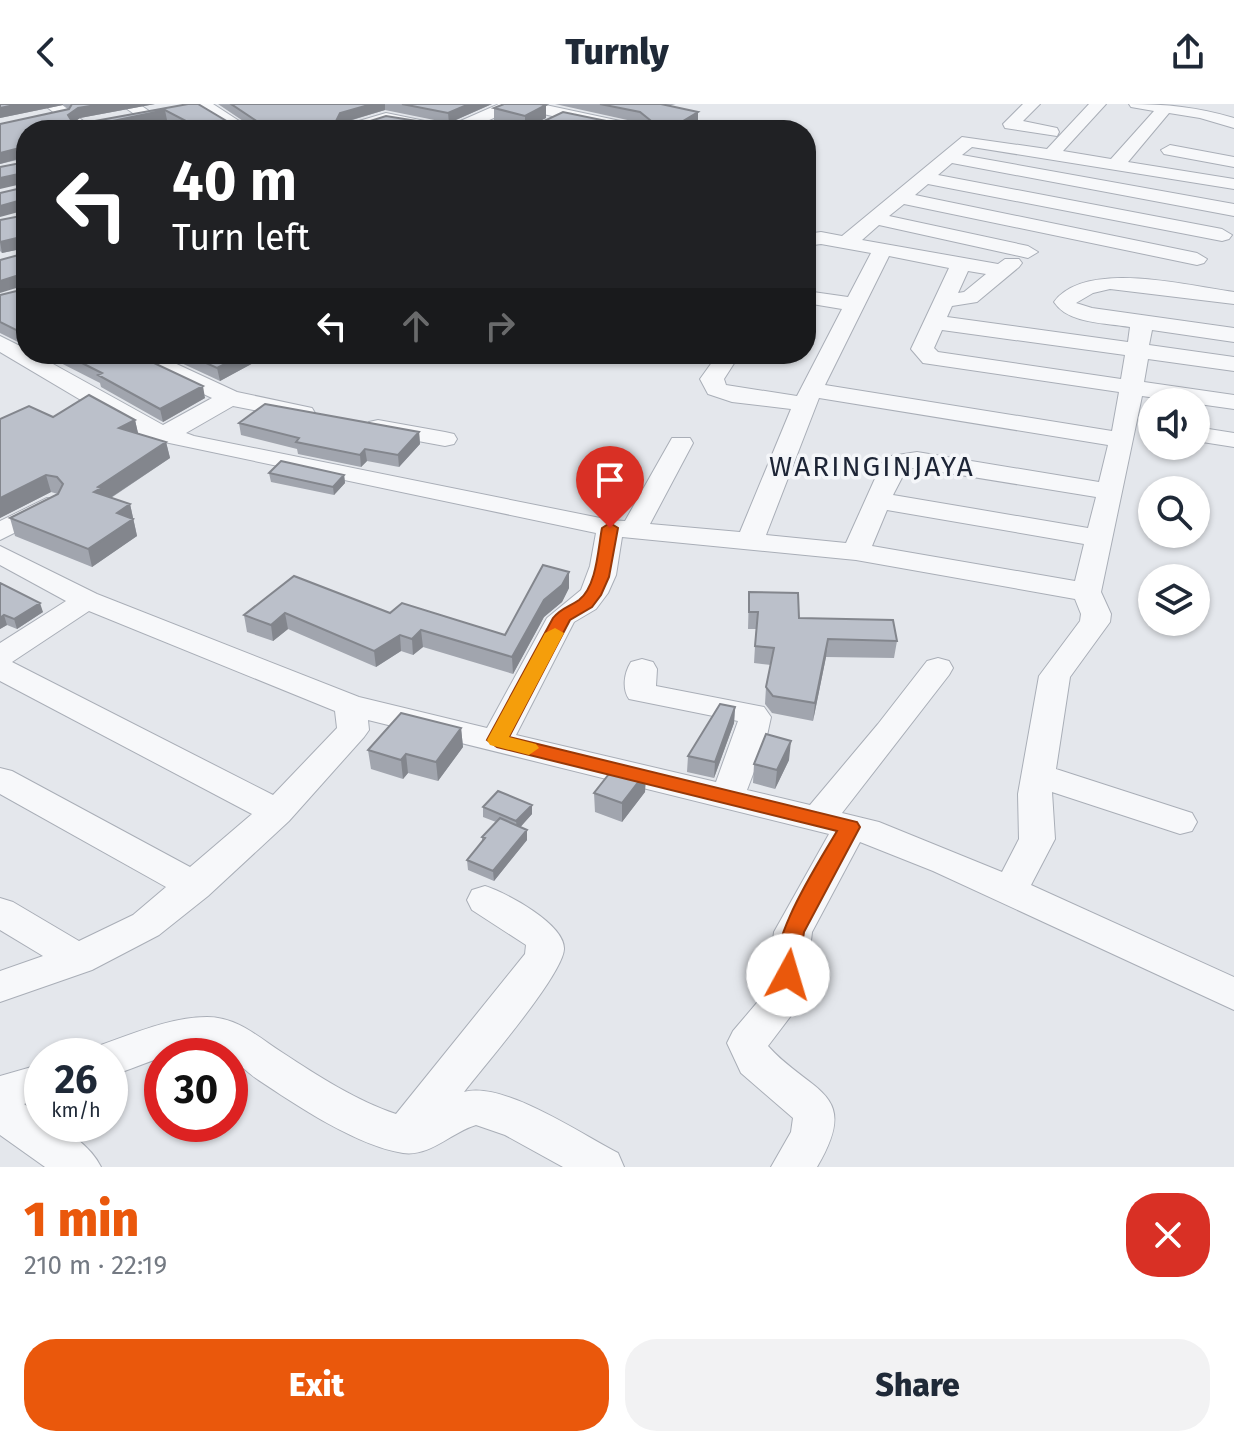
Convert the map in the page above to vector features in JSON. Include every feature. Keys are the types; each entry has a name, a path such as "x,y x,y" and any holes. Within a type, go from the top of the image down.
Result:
{"street":[{"path":"128,104 152,120"},
{"path":"474,120 512,104"},
{"path":"519,104 596,120"},
{"path":"1032,104 1011,124 1068,135"},
{"path":"1052,153 1098,104"},
{"path":"1137,104 1202,113 1234,123"},
{"path":"117,120 197,106 225,120"},
{"path":"1116,164 1166,107"},
{"path":"38,119 58,109 79,120"},
{"path":"589,118 610,109"},
{"path":"846,243 964,142 973,140 1234,184"},
{"path":"1170,150 1234,162"},
{"path":"946,157 1234,210"},
{"path":"922,177 1228,230"},
{"path":"899,197 1041,241"},
{"path":"875,219 1041,241 1187,267 1228,230"},
{"path":"816,239 1001,271"},
{"path":"944,301 970,298 1041,241"},
{"path":"750,541 808,397 882,251"},
{"path":"961,264 922,349 931,358 1234,402"},
{"path":"1234,298 1110,283 1099,284 1073,295 1065,302 1077,311 1234,335"},
{"path":"816,298 853,304"},
{"path":"935,322 1234,364"},
{"path":"1010,890 1037,839 1035,794 1055,676 1095,622 1096,614 1087,592 1110,492 1133,430 1132,389 1142,322"},
{"path":"36,364 142,426 164,435 621,529 856,552 1087,592"},
{"path":"158,364 230,398 328,417"},
{"path":"722,364 712,379 716,389 732,395 808,397 1133,430"},
{"path":"164,435 230,398"},
{"path":"357,423 445,439"},
{"path":"1210,436 1234,440"},
{"path":"497,740 562,618 586,603 592,595 621,529 681,443"},
{"path":"856,552 891,468 908,459 1110,492"},
{"path":"877,500 1098,538"},
{"path":"0,532 52,503"},
{"path":"0,554 80,604 260,687 276,690 303,686 350,705 834,822 906,846 1010,890 1234,994"},
{"path":"0,656 80,604"},
{"path":"0,668 277,812"},
{"path":"793,1167 812,1136 815,1115 799,1095 756,1062 746,1048 747,1043 779,1005 786,984 793,932 834,822 890,732 938,668"},
{"path":"642,669 640,692 644,694 753,714 750,740 727,796"},
{"path":"0,987 78,959 146,925 195,886 277,812 353,730 350,705"},
{"path":"1040,776 1180,822"},
{"path":"0,779 195,886"},
{"path":"405,1135 529,978 546,952 541,936 485,900"},
{"path":"0,912 78,959"},
{"path":"128,1054 189,1036 213,1033 224,1036 309,1089 371,1122 405,1135 422,1131 463,1111 483,1108 535,1130 588,1164"},
{"path":"0,1094 24,1087"},
{"path":"0,1111 79,1167"}],"building":[{"path":"72,104 102,104 78,108 68,115 71,120 18,120 69,109"},
{"path":"198,104 225,120 184,120 165,110 118,120 100,120"},
{"path":"231,104 372,104 340,113 336,120 255,120"},
{"path":"402,104 469,104 448,113"},
{"path":"504,104 546,105 525,116 494,108"},
{"path":"600,104 661,104 698,112 685,120 650,120 640,112"},
{"path":"563,112 602,120 546,120"},
{"path":"386,116 411,120 373,120"},
{"path":"16,121 16,149 0,153 0,124"},
{"path":"16,164 16,175 0,178 0,167"},
{"path":"16,189 16,202 0,206 0,193"},
{"path":"16,217 16,238 0,242 0,220"},
{"path":"16,256 16,276 0,281 0,260"},
{"path":"16,291 16,330 0,322 0,295"},
{"path":"84,364 156,364 203,386 160,409 98,375 102,373"},
{"path":"89,395 135,420 119,428 166,442 94,492 130,504 117,513 133,519 88,549 10,518 58,494 63,484 57,477 46,475 0,498 0,419 29,406 53,417"},
{"path":"265,404 419,432 398,455 365,449 360,455 296,442 299,438 239,423"},
{"path":"281,461 344,475 333,487 269,473"},
{"path":"543,565 569,572 562,585 544,600 512,657 421,630 412,639 400,635 374,651 285,613 271,625 244,615 294,576 390,613 402,603 505,635"},
{"path":"0,583 40,603 14,619 4,615 0,618"},
{"path":"749,592 798,593 799,618 893,620 897,641 828,639 815,703 773,696 766,687 774,648 755,646 758,612 749,612"},
{"path":"720,704 735,707 715,762 688,756"},
{"path":"401,713 461,728 436,762 406,754 401,760 368,750"},
{"path":"766,734 791,741 777,770 754,764"},
{"path":"616,765 646,772 622,803 594,793"},
{"path":"498,791 532,805 516,821 483,807"},
{"path":"500,818 527,830 493,871 467,860 485,838 482,837"}],"slow traffic":[{"path":"529,748 497,740 555,633"}],"district":[{"name":"WARINGINJAYA","path":"872,466"}],"route":[{"path":"610,528 601,577 592,595 586,603 562,618 497,740 850,827 793,932 788,975"}]}
